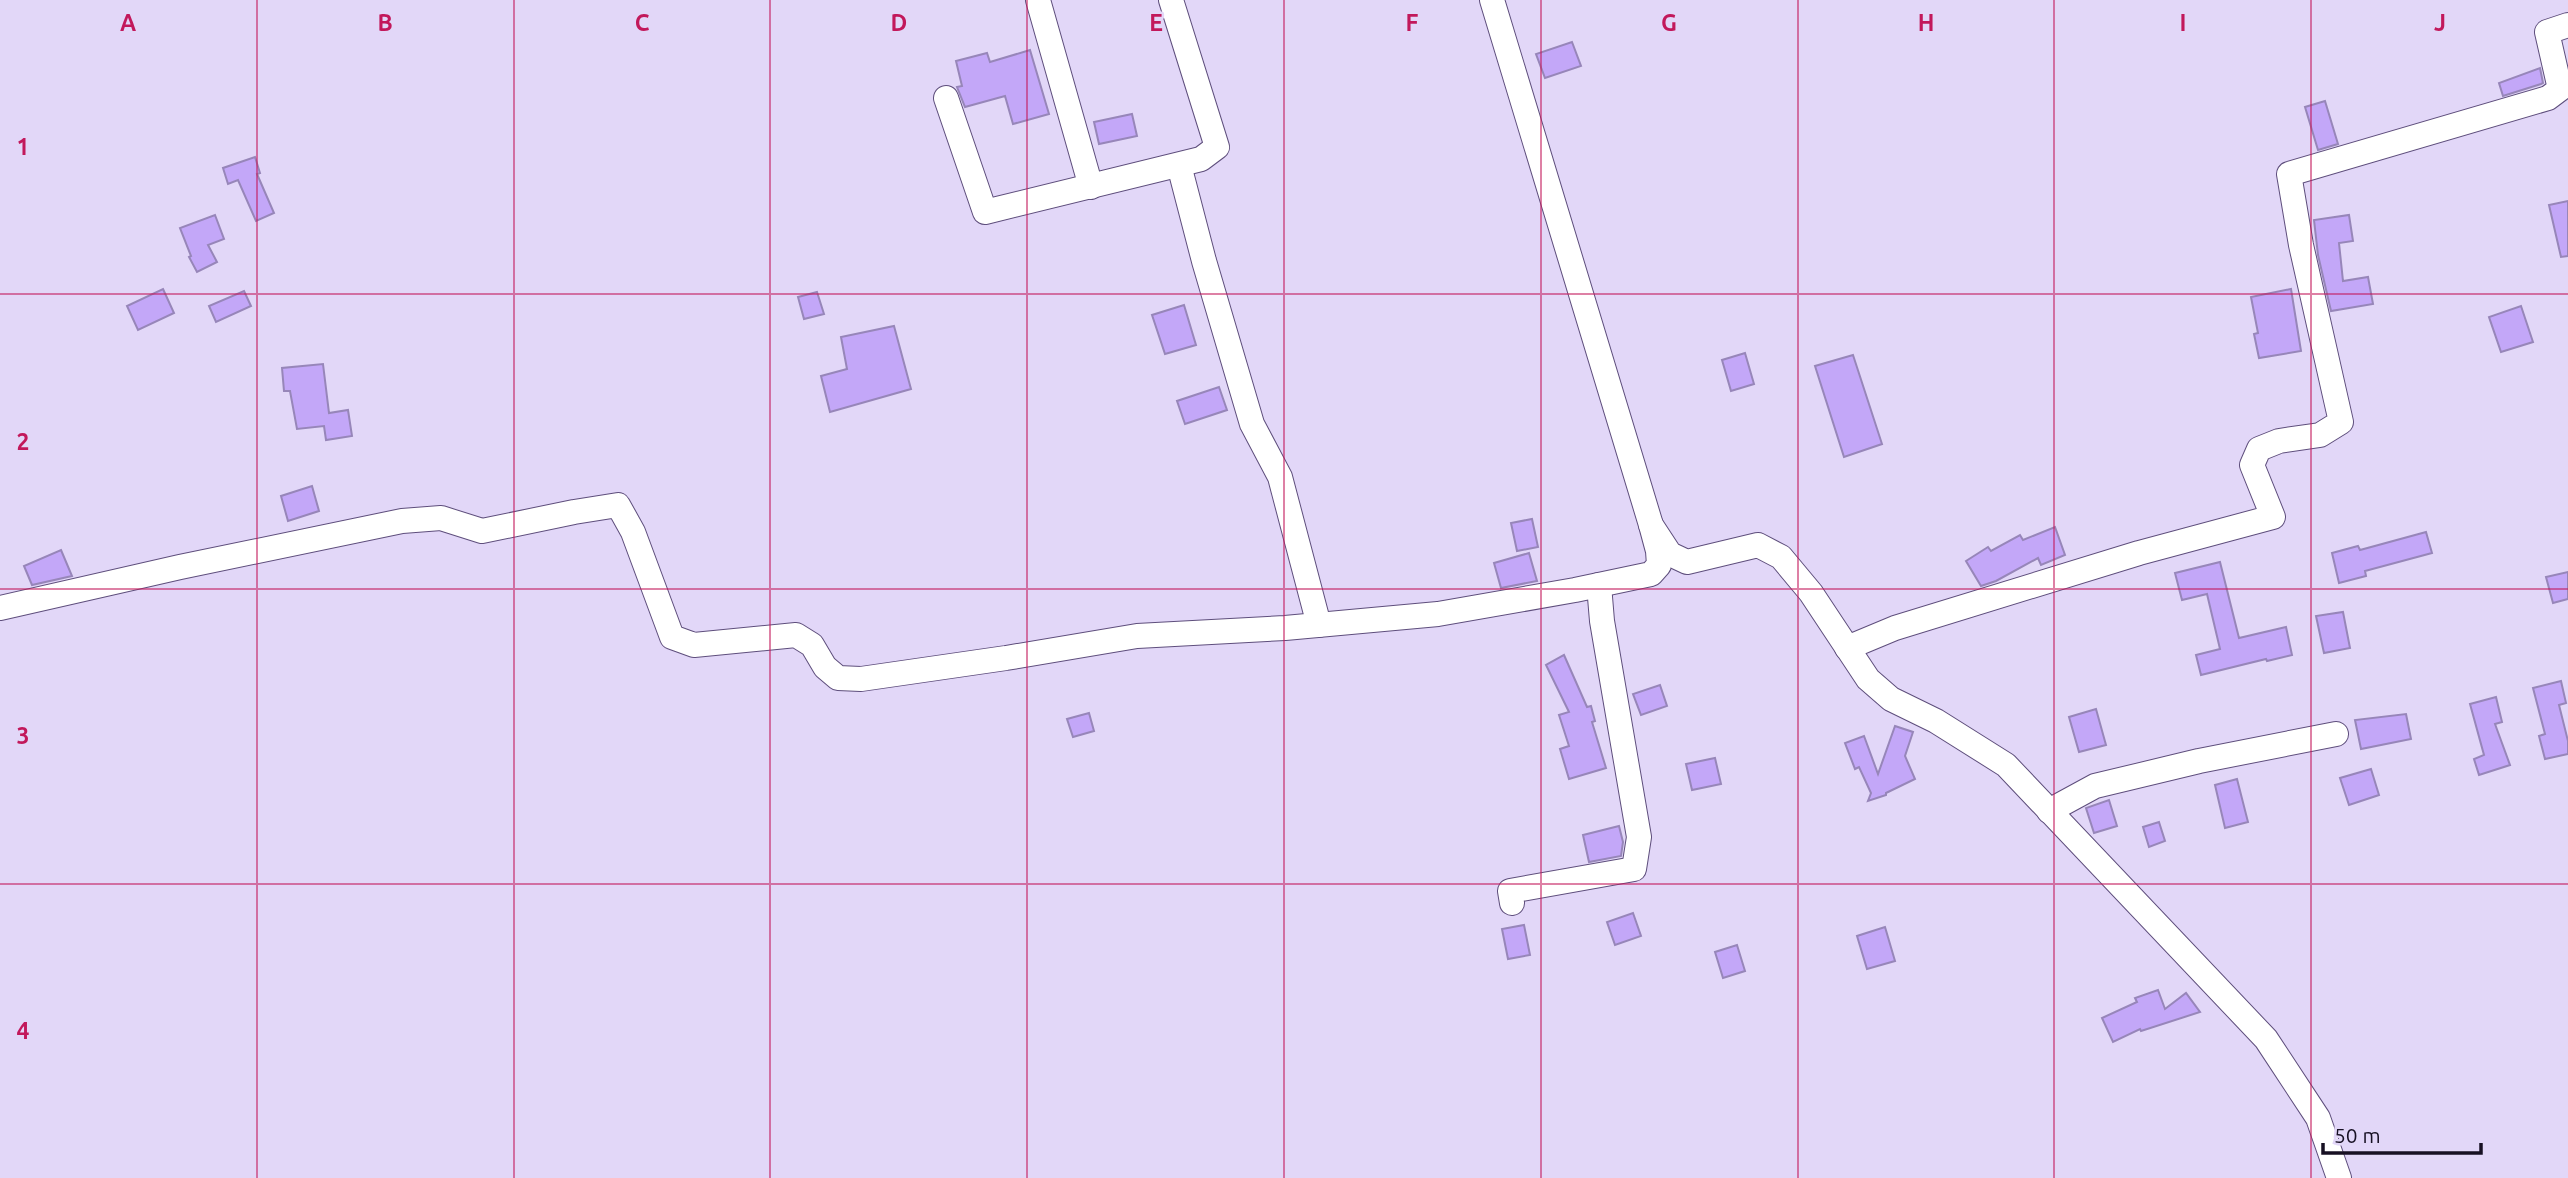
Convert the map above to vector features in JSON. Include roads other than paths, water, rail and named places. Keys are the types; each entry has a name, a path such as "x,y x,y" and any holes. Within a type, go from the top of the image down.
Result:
{"street":[{"path":"1038,0 1091,187"},
{"path":"946,98 985,212 1201,159 1217,147 1171,0"},
{"path":"0,608 402,521 441,518 481,531 618,505 633,532 672,637 694,645 796,635 812,645 825,667 838,678 861,679 1137,636 1319,625 1438,614 1651,574 1659,565 1651,525 1492,0"},
{"path":"1847,648 1895,628 2126,556 2273,517 2252,465 2259,449 2279,441 2320,435 2341,422 2301,246 2289,174 2548,98 2560,89 2547,32 2568,25"},
{"path":"1179,165 1252,424 1280,477 1319,625"},
{"path":"1651,525 1670,554 1687,562 1758,545 1781,557 1811,593 1868,679 1891,699 1936,721 2006,765 2266,1039 2318,1118 2339,1178"},
{"path":"1512,903 1510,891 1634,869 1639,837 1601,621 1599,585"},
{"path":"2049,811 2095,786 2199,761 2336,734"}]}
